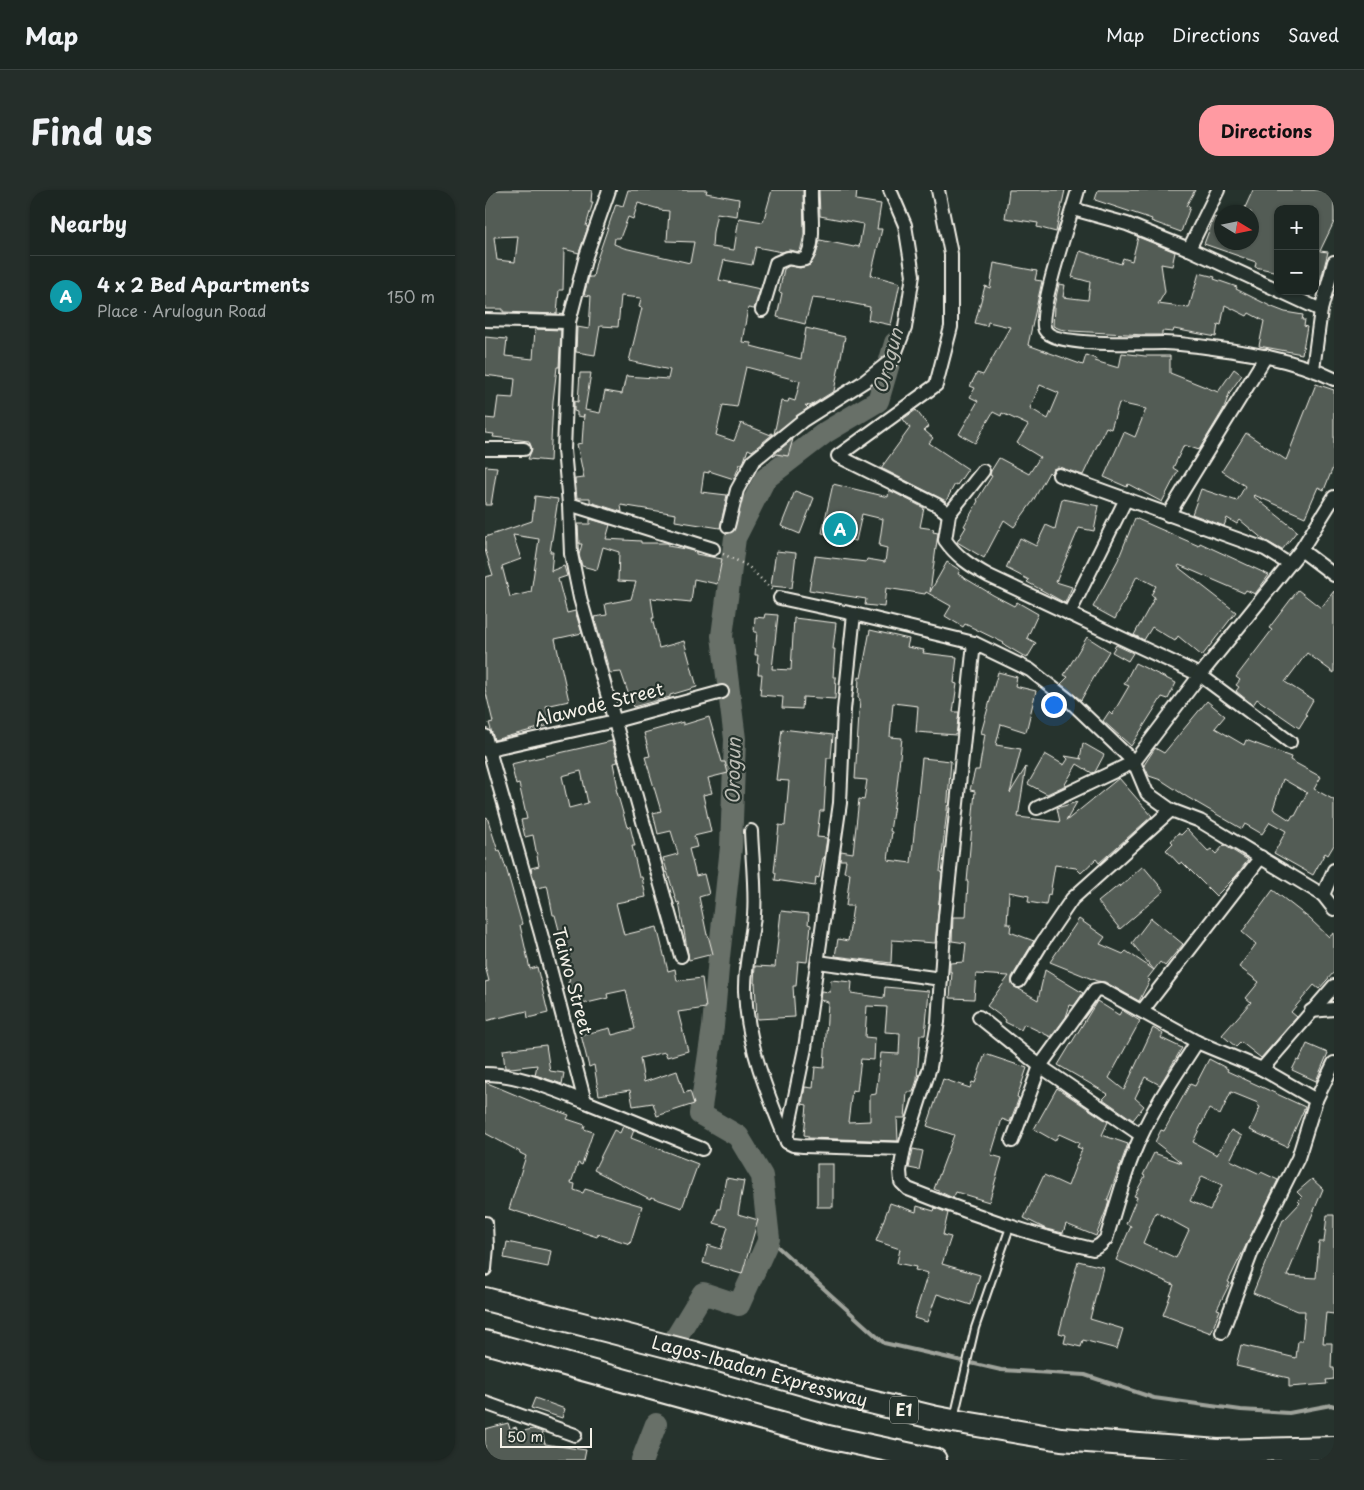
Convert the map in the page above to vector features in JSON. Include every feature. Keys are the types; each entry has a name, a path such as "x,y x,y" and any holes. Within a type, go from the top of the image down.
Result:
{"highway":[{"name":"Lagos-Ibadan Expressway","path":"485,1299 694,1353 842,1395 953,1421 1061,1439 1218,1451 1334,1448"},
{"path":"485,1342 828,1438 935,1460"}],"street":[{"path":"609,190 586,256 569,322 564,450 571,554 580,598 681,956"},
{"path":"762,310 776,263 788,258 799,260 805,259 808,256 812,241 811,190"},
{"path":"728,526 737,490 753,461 802,421 865,381 893,359 905,328 913,275 905,225 890,190"},
{"path":"938,190 951,254 951,326 936,385 837,456 937,505 949,514"},
{"path":"1078,190 1055,263 1043,318 1044,330 1051,336 1086,342 1164,343 1197,346 1266,356 1313,368 1334,379"},
{"path":"1189,249 1218,190"},
{"path":"1073,209 1127,224 1189,249 1274,289"},
{"path":"1313,368 1321,310 1334,262"},
{"path":"1288,295 1321,310"},
{"path":"485,320 569,322"},
{"path":"1168,515 1266,356"},
{"path":"485,449 524,449"},
{"path":"983,471 949,514 945,540 953,552 966,563 1069,614 1201,675 1290,742"},
{"path":"1059,475 1265,549 1289,564"},
{"path":"1037,808 1133,762 1301,550 1334,497"},
{"path":"1069,614 1126,498"},
{"path":"569,504 713,549"},
{"path":"1301,550 1334,575"},
{"path":"780,598 974,643 1030,670 1071,702 1133,762 1147,793 1171,810 1200,821 1323,894 1334,908"},
{"path":"787,1142 805,1048 840,803 844,710 854,614"},
{"path":"974,643 945,917 938,1022 930,1067 904,1149 899,1171 901,1182 908,1189 1010,1227 1093,1249 1106,1239 1125,1177 1141,1135 1197,1042"},
{"name":"Alawode Street","path":"486,745 615,721 722,692"},
{"name":"Taiwo Street","path":"486,745 541,934 582,1092 587,1102"},
{"path":"1019,981 1041,943 1072,898 1171,810"},
{"path":"751,831 754,914 745,990 748,1021 754,1051 767,1093 787,1142 803,1146 904,1149"},
{"path":"1142,1011 1261,857"},
{"path":"1323,894 1334,870"},
{"path":"818,962 941,979"},
{"path":"1262,1069 1334,986"},
{"path":"1013,1141 1040,1066 1095,990 1101,989 1197,1042 1262,1069 1316,1100"},
{"path":"1311,1011 1334,1009"},
{"path":"979,1017 1040,1066 1141,1135"},
{"path":"1222,1332 1254,1246 1298,1158 1316,1100 1334,1063"},
{"path":"485,1074 505,1074 587,1102 702,1150"},
{"path":"485,1269 487,1247 486,1223"},
{"path":"485,1403 575,1434"}],"lane":[{"path":"953,1421 975,1328 1010,1227"}],"path":[{"path":"727,556 748,566 780,598"}],"building":[{"path":"485,190 592,190 591,202 593,202 586,226 588,227 579,253 564,249 563,290 559,290 557,314 503,312 503,309 485,309","holes":["518,236 515,262 497,260 494,237"]},
{"path":"628,190 707,190 706,193 739,199 737,216 717,213 713,232 712,247 734,250 739,218 763,222 772,190 803,190 804,235 800,252 789,250 782,252 756,247 752,265 724,260 719,280 760,289 754,309 748,308 742,342 751,343 751,346 801,359 806,328 845,337 834,391 810,406 805,405 808,408 774,434 781,401 788,402 789,399 795,401 800,381 746,367 737,407 723,405 716,435 734,441 741,423 771,435 771,433 773,434 752,451 748,449 734,479 709,471 709,473 704,472 701,492 727,495 720,528 675,521 676,514 621,505 622,512 590,502 590,498 577,498 575,479 584,478 577,444 582,443 584,414 583,417 577,416 577,412 574,411 574,401 578,402 580,373 591,373 585,410 600,413 605,391 622,394 626,376 668,379 670,370 629,361 642,308 639,307 641,298 621,296 618,327 600,326 595,355 576,352 577,327 589,329 591,296 584,295 589,277 593,277 596,262 616,204 623,206","holes":["638,203 669,211 667,241 694,242 690,263 614,244 615,238 620,238 628,217 633,219"]},
{"path":"819,190 857,190 856,200 881,204 877,229 882,229 871,275 900,283 891,325 868,320 870,307 812,298 805,324 777,317 782,293 779,292 784,269 789,266 800,268 810,265 816,255 820,240 859,247 863,224 820,216"},
{"path":"1009,190 1065,190 1056,232 1037,227 1038,223 1005,218"},
{"path":"1098,190 1195,190 1186,206 1190,207 1181,232 1151,221 1152,219 1095,200"},
{"path":"1253,190 1334,190 1334,222 1320,251 1328,252 1319,287 1319,205 1274,205 1274,271 1255,267 1256,262 1221,250 1259,250 1259,205 1246,205"},
{"path":"1214,217 1214,247 1204,244"},
{"path":"1138,237 1175,252 1172,266 1161,264 1165,292 1158,304 1189,308 1199,273 1215,277 1214,279 1237,287 1236,289 1272,307 1285,312 1303,315 1302,320 1305,320 1304,326 1307,327 1302,354 1259,346 1264,321 1249,313 1247,316 1225,305 1221,325 1218,324 1216,337 1174,329 1173,332 1162,331 1162,335 1145,335 1071,331 1053,326 1054,306 1059,284 1065,285 1063,297 1088,300 1090,282 1072,277 1080,251 1121,264 1123,258 1132,261"},
{"path":"994,263 1037,271 1035,280 1042,281 1028,345 1083,365 1086,355 1096,359 1095,361 1119,368 1122,353 1145,356 1170,356 1170,373 1218,392 1234,369 1242,375 1230,392 1223,410 1199,450 1184,445 1173,468 1178,471 1162,502 1128,484 1127,487 1104,477 1124,432 1135,437 1146,409 1119,403 1111,429 1106,427 1083,475 1058,467 1053,469 1051,474 1049,472 1033,501 1014,527 1004,520 984,558 957,542 966,527 964,526 977,500 992,476 990,475 991,471 999,458 1029,474 1040,457 1017,443 1028,425 1002,413 1001,416 993,412 975,443 959,434 978,401 970,397 975,388 970,386 977,373 983,375 1010,327 988,322 987,326 975,323 985,286 990,288","holes":["1040,385 1059,393 1048,419 1030,408"]},
{"path":"535,329 561,330 559,367 557,367 553,401 550,461 528,459 532,449 529,441 493,437 494,434 485,433 485,418 495,419 498,397 513,398 515,379 485,375 485,337 507,339 505,356 533,359"},
{"path":"1316,384 1334,390 1334,465 1324,490 1318,487 1305,517 1253,496 1297,531 1282,550 1264,540 1240,520 1237,524 1227,518 1224,526 1192,514 1201,489 1237,501 1245,486 1222,471 1246,433 1286,460"},
{"path":"916,410 929,427 924,430 933,438 929,443 968,469 957,485 955,484 946,501 881,468 910,428 903,419"},
{"path":"793,439 788,456 773,455"},
{"path":"485,466 497,467 491,505 485,505"},
{"path":"833,484 888,497 889,490 924,508 920,527 934,529 933,532 938,533 930,592 947,562 960,570 958,574 993,595 1014,606 1017,602 1038,614 1027,638 1036,643 1027,658 1004,643 965,624 963,627 945,616 951,606 926,592 925,594 886,588 884,607 865,605 866,599 809,590 815,556 866,562 867,559 885,562 887,548 879,546 883,519 862,514 856,541 822,533"},
{"path":"795,491 814,498 800,534 781,526"},
{"path":"535,496 558,499 550,552 553,552 551,571 564,566 567,576 558,579 567,613 575,611 582,633 555,639 569,701 546,706 550,725 494,740 489,723 493,722 485,689 485,577 493,575 485,550 485,537 532,521","holes":["513,535 539,539 531,592 510,597 502,566 521,559"]},
{"path":"1062,499 1099,506 1094,531 1079,528 1056,582 1072,587 1065,603 1006,568 1020,538 1036,546 1046,525 1055,529"},
{"path":"1135,518 1199,546 1200,543 1269,575 1255,594 1246,590 1244,593 1179,565 1178,567 1236,612 1202,656 1178,636 1175,641 1152,627 1144,640 1134,635 1155,597 1151,595 1156,586 1137,576 1115,619 1093,607 1118,560"},
{"path":"590,519 610,525 606,539 641,541 641,543 668,543 668,546 722,559 717,584 694,579 691,602 651,598 654,618 652,618 659,648 684,641 697,687 633,707 621,672 610,673 594,617 607,615 605,604 631,599 636,582 618,581 619,552 603,547 597,570 582,566 579,555 582,544 579,544 578,524 590,524"},
{"path":"776,551 796,553 792,588 771,586"},
{"path":"1298,590 1321,608 1334,591 1334,673 1307,653 1285,682 1313,700 1299,728 1257,699 1253,705 1236,691 1239,687 1236,685 1240,680 1236,677 1272,630 1269,628"},
{"path":"765,614 778,615 772,669 791,670 794,618 836,623 833,649 835,649 833,677 836,677 835,699 803,697 802,709 782,708 783,697 760,695 762,674 758,674 758,655 755,655 757,632 754,632 755,617 764,618"},
{"path":"870,630 909,639 907,647 924,650 923,653 957,657 954,683 957,684 953,712 959,712 956,735 916,732 918,706 893,703 890,737 902,738 888,860 911,863 922,758 951,761 935,943 892,940 891,963 835,956 838,939 848,941 853,906 846,906 850,873 844,872 846,860 840,860 841,851 853,853 859,799 864,800 867,780 855,779 860,699 858,698 859,677 861,678"},
{"path":"1087,637 1109,651 1081,700 1061,684 1068,677 1064,675"},
{"path":"1116,645 1133,653 1128,661 1112,652"},
{"path":"1135,663 1176,683 1168,699 1162,697 1131,746 1103,721 1109,712 1112,715 1129,686 1124,684"},
{"path":"998,672 1017,677 1015,686 1036,691 1026,732 1001,724 996,745 1021,749 1010,793 1026,767 1018,817 1060,822 1057,808 1077,802 1066,821 1119,778 1152,816 1099,863 1096,859 1081,873 1076,868 1055,865 1050,895 1048,894 1046,905 1028,902 1029,896 1009,892 1007,924 1011,924 1010,932 1034,941 1012,977 1012,985 1038,1000 1045,970 1083,993 1074,1006 1070,1005 1066,1017 1051,1037 1024,1024 1021,1030 1005,1022 1006,1020 987,1006 1009,976 976,974 974,999 950,998 952,972 950,972 950,963 964,962 966,943 952,941 953,917 966,917 975,791 970,790 975,770 979,770 985,734 981,733"},
{"path":"1207,701 1225,716 1215,728 1244,745 1246,740 1291,757 1290,760 1321,777 1314,789 1334,800 1334,845 1328,855 1325,853 1313,875 1274,853 1286,831 1270,822 1262,834 1245,824 1242,829 1161,780 1149,776 1144,765 1155,748 1164,753","holes":["1283,779 1307,793 1295,816 1293,815 1290,820 1273,809"]},
{"path":"709,717 722,762 725,762 728,773 708,778 712,793 703,795 711,832 694,836 697,847 689,849 696,876 704,874 709,894 699,897 713,954 689,960 679,902 677,903 663,858 678,854 671,831 658,834 653,813 661,811 645,757 650,756 644,733 683,722 683,725"},
{"path":"782,729 833,735 831,758 827,758 824,811 820,811 817,837 827,838 819,878 816,877 815,886 775,880 776,873 774,872 779,825 785,826 789,781 776,780"},
{"path":"612,741 618,762 613,763 618,788 616,789 627,827 630,826 635,846 632,846 646,897 616,903 624,935 657,927 668,971 675,969 677,981 702,978 706,1008 678,1012 688,1051 667,1057 665,1052 640,1058 644,1082 677,1071 684,1093 690,1091 694,1104 657,1116 653,1103 633,1106 630,1090 599,1095 594,1065 589,1067 581,1035 610,1028 612,1035 635,1029 626,990 607,994 608,998 574,1006 568,982 570,981 562,953 565,953 555,915 553,915 548,889 547,886 536,888 532,873 531,868 539,866 533,835 525,837 521,820 527,819 519,784 516,785 511,764","holes":["581,771 588,803 569,808 562,776"]},
{"path":"1083,743 1104,755 1095,772 1092,773 1077,764 1064,786 1047,794 1028,784 1045,754 1064,765 1068,759 1065,756 1082,759 1080,758"},
{"path":"487,817 507,871 522,924 520,925 530,969 537,967 548,1013 528,1018 527,1011 485,1021 485,982 489,981 485,966 485,818"},
{"path":"1187,829 1208,851 1211,849 1216,854 1224,845 1248,860 1236,876 1216,896 1182,862 1179,864 1166,850 1173,843 1171,841 1178,833 1181,835"},
{"path":"1143,866 1164,891 1120,929 1098,902 1119,885 1120,887"},
{"path":"1273,890 1310,919 1329,937 1334,933 1334,972 1319,989 1314,985 1291,1012 1297,1017 1261,1058 1241,1042 1236,1047 1222,1035 1251,1002 1246,998 1259,982 1239,967 1256,944 1242,932"},
{"path":"781,911 809,914 808,924 811,925 807,962 798,961 796,986 793,986 795,1017 757,1019 754,983 755,966 775,967"},
{"path":"1151,918 1183,944 1165,966 1160,962 1154,970 1132,943"},
{"path":"1079,919 1105,937 1100,944 1123,954 1126,951 1154,970 1147,979 1150,980 1139,1001 1105,982 1097,981 1050,962"},
{"path":"831,980 852,982 851,993 884,998 885,987 929,991 925,1035 920,1035 917,1080 913,1092 907,1092 905,1118 897,1118 898,1141 808,1138 808,1136 804,1135 807,1105 802,1104 805,1087 813,1088 815,1067 824,1068 828,1002 820,1000 821,991 830,992","holes":["867,1006 887,1007 885,1032 900,1033 899,1054 881,1053 876,1094 870,1095 870,1121 848,1122 852,1090 857,1091 861,1059 874,1060 875,1038 865,1037"]},
{"path":"1097,1001 1119,1015 1122,1010 1140,1021 1109,1078 1124,1090 1153,1028 1163,1034 1161,1038 1182,1048 1160,1085 1145,1077 1135,1098 1144,1106 1133,1120 1103,1099 1108,1094 1058,1065"},
{"path":"1307,1044 1328,1053 1316,1081 1292,1070 1297,1060 1299,1061"},
{"path":"546,1045 550,1071 564,1073 562,1084 535,1075 537,1065 505,1068 503,1050"},
{"path":"985,1054 1027,1068 1010,1122 1002,1119 991,1155 1002,1158 989,1202 956,1192 953,1198 934,1189 954,1135 927,1126 943,1079 970,1088 972,1082 975,1083"},
{"path":"1209,1059 1228,1069 1227,1071 1305,1107 1287,1147 1250,1130 1260,1107 1257,1105 1258,1103 1231,1092 1220,1115 1209,1109 1193,1142 1217,1155 1231,1130 1242,1136 1230,1160 1278,1180 1228,1282 1230,1283 1217,1309 1220,1310 1211,1333 1163,1315 1174,1285 1116,1260 1131,1226 1126,1224 1137,1197 1134,1196 1145,1176 1143,1175 1154,1153 1182,1163 1155,1142 1161,1130 1164,1131 1190,1084 1195,1086","holes":["1202,1176 1222,1185 1210,1210 1190,1201","1156,1212 1189,1230 1176,1258 1143,1243"]},
{"path":"485,1082 569,1115 567,1119 585,1125 584,1129 593,1132 582,1165 578,1163 571,1183 575,1184 574,1190 583,1193 585,1189 642,1206 630,1244 598,1234 597,1237 509,1209 526,1156 485,1133"},
{"path":"1057,1088 1108,1122 1102,1135 1128,1144 1096,1236 1066,1224 1063,1233 1046,1229 1024,1218 1044,1175 1068,1186 1082,1149 1077,1147 1079,1143 1059,1134 1055,1141 1034,1129"},
{"path":"623,1126 634,1130 631,1138 698,1164 682,1208 651,1197 650,1199 594,1170 614,1130 620,1133"},
{"path":"913,1149 923,1151 919,1170 909,1168"},
{"path":"817,1164 833,1164 833,1207 817,1207"},
{"path":"726,1178 744,1181 738,1214 758,1220 742,1274 703,1263 708,1245 721,1249 728,1227 714,1223 718,1209 720,1209"},
{"path":"1312,1179 1323,1189 1287,1276 1316,1278 1319,1242 1324,1242 1327,1215 1334,1215 1334,1314 1326,1313 1323,1343 1332,1343 1331,1368 1334,1368 1334,1379 1326,1380 1327,1384 1289,1387 1289,1378 1236,1366 1241,1345 1296,1358 1298,1341 1302,1341 1305,1311 1298,1311 1253,1293 1283,1220 1300,1203 1298,1201 1302,1197 1297,1192"},
{"path":"890,1203 916,1212 917,1206 934,1211 935,1208 948,1213 943,1235 951,1237 942,1264 980,1275 971,1305 937,1294 927,1322 914,1318 928,1273 915,1270 916,1267 897,1263 900,1249 876,1241"},
{"path":"507,1242 551,1251 548,1267 504,1258"},
{"path":"1078,1261 1103,1267 1090,1319 1123,1329 1117,1349 1083,1340 1081,1347 1064,1343 1066,1335 1059,1333"},
{"path":"535,1398 565,1409 562,1418 531,1408"},
{"path":"508,1423 510,1429 516,1427 518,1432 533,1429 542,1432 545,1444 586,1450 584,1460 485,1460 485,1429"}],"waterway":[{"name":"Orogun","path":"677,1336 703,1293 739,1305 769,1239 762,1176 738,1136 700,1114 713,1027 731,847 735,739 722,636 735,538 765,479 826,432 878,401 895,343"},
{"path":"769,1239 884,1343 1001,1370 1085,1375 1154,1398 1241,1410 1289,1413 1334,1406"},
{"name":"Orogun","path":"642,1460 656,1424"}],"place":[{"name":"4 x 2 Bed Apartments","path":"840,529"}]}
